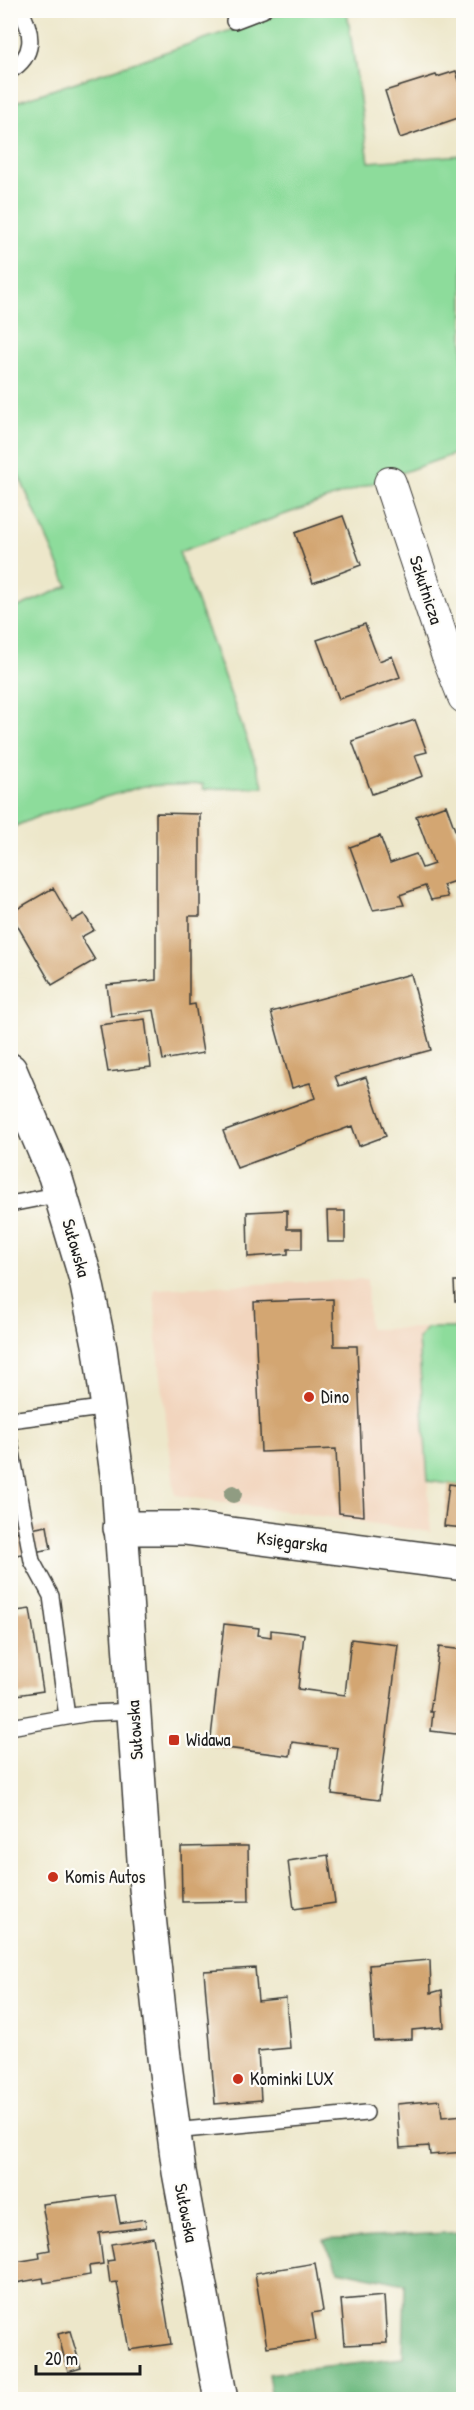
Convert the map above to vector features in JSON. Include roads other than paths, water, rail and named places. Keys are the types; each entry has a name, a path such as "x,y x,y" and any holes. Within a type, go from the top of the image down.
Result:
{"main road":[{"name":"Sułowska","path":"10,1070 26,1102 61,1194 85,1276 110,1407 146,1888 173,2131 221,2400"},
{"name":"Księgarska","path":"120,1528 184,1528 464,1564"}],"street":[{"name":"Szkutnicza","path":"390,483 447,654 464,697"}],"lane":[{"path":"10,71 19,66 30,48 28,24 20,10"},
{"path":"234,21 263,10"},
{"path":"10,1204 61,1194"},
{"path":"10,1420 110,1407"},
{"path":"10,1442 32,1561 51,1596 67,1717"},
{"path":"10,1727 67,1717 134,1711"},
{"path":"173,2131 366,2113"}],"place":[{"name":"Dino","path":"309,1397"},
{"name":"Widawa","path":"174,1740"},
{"name":"Komis Autos","path":"53,1877"},
{"name":"Kominki LUX","path":"238,2079"}]}
